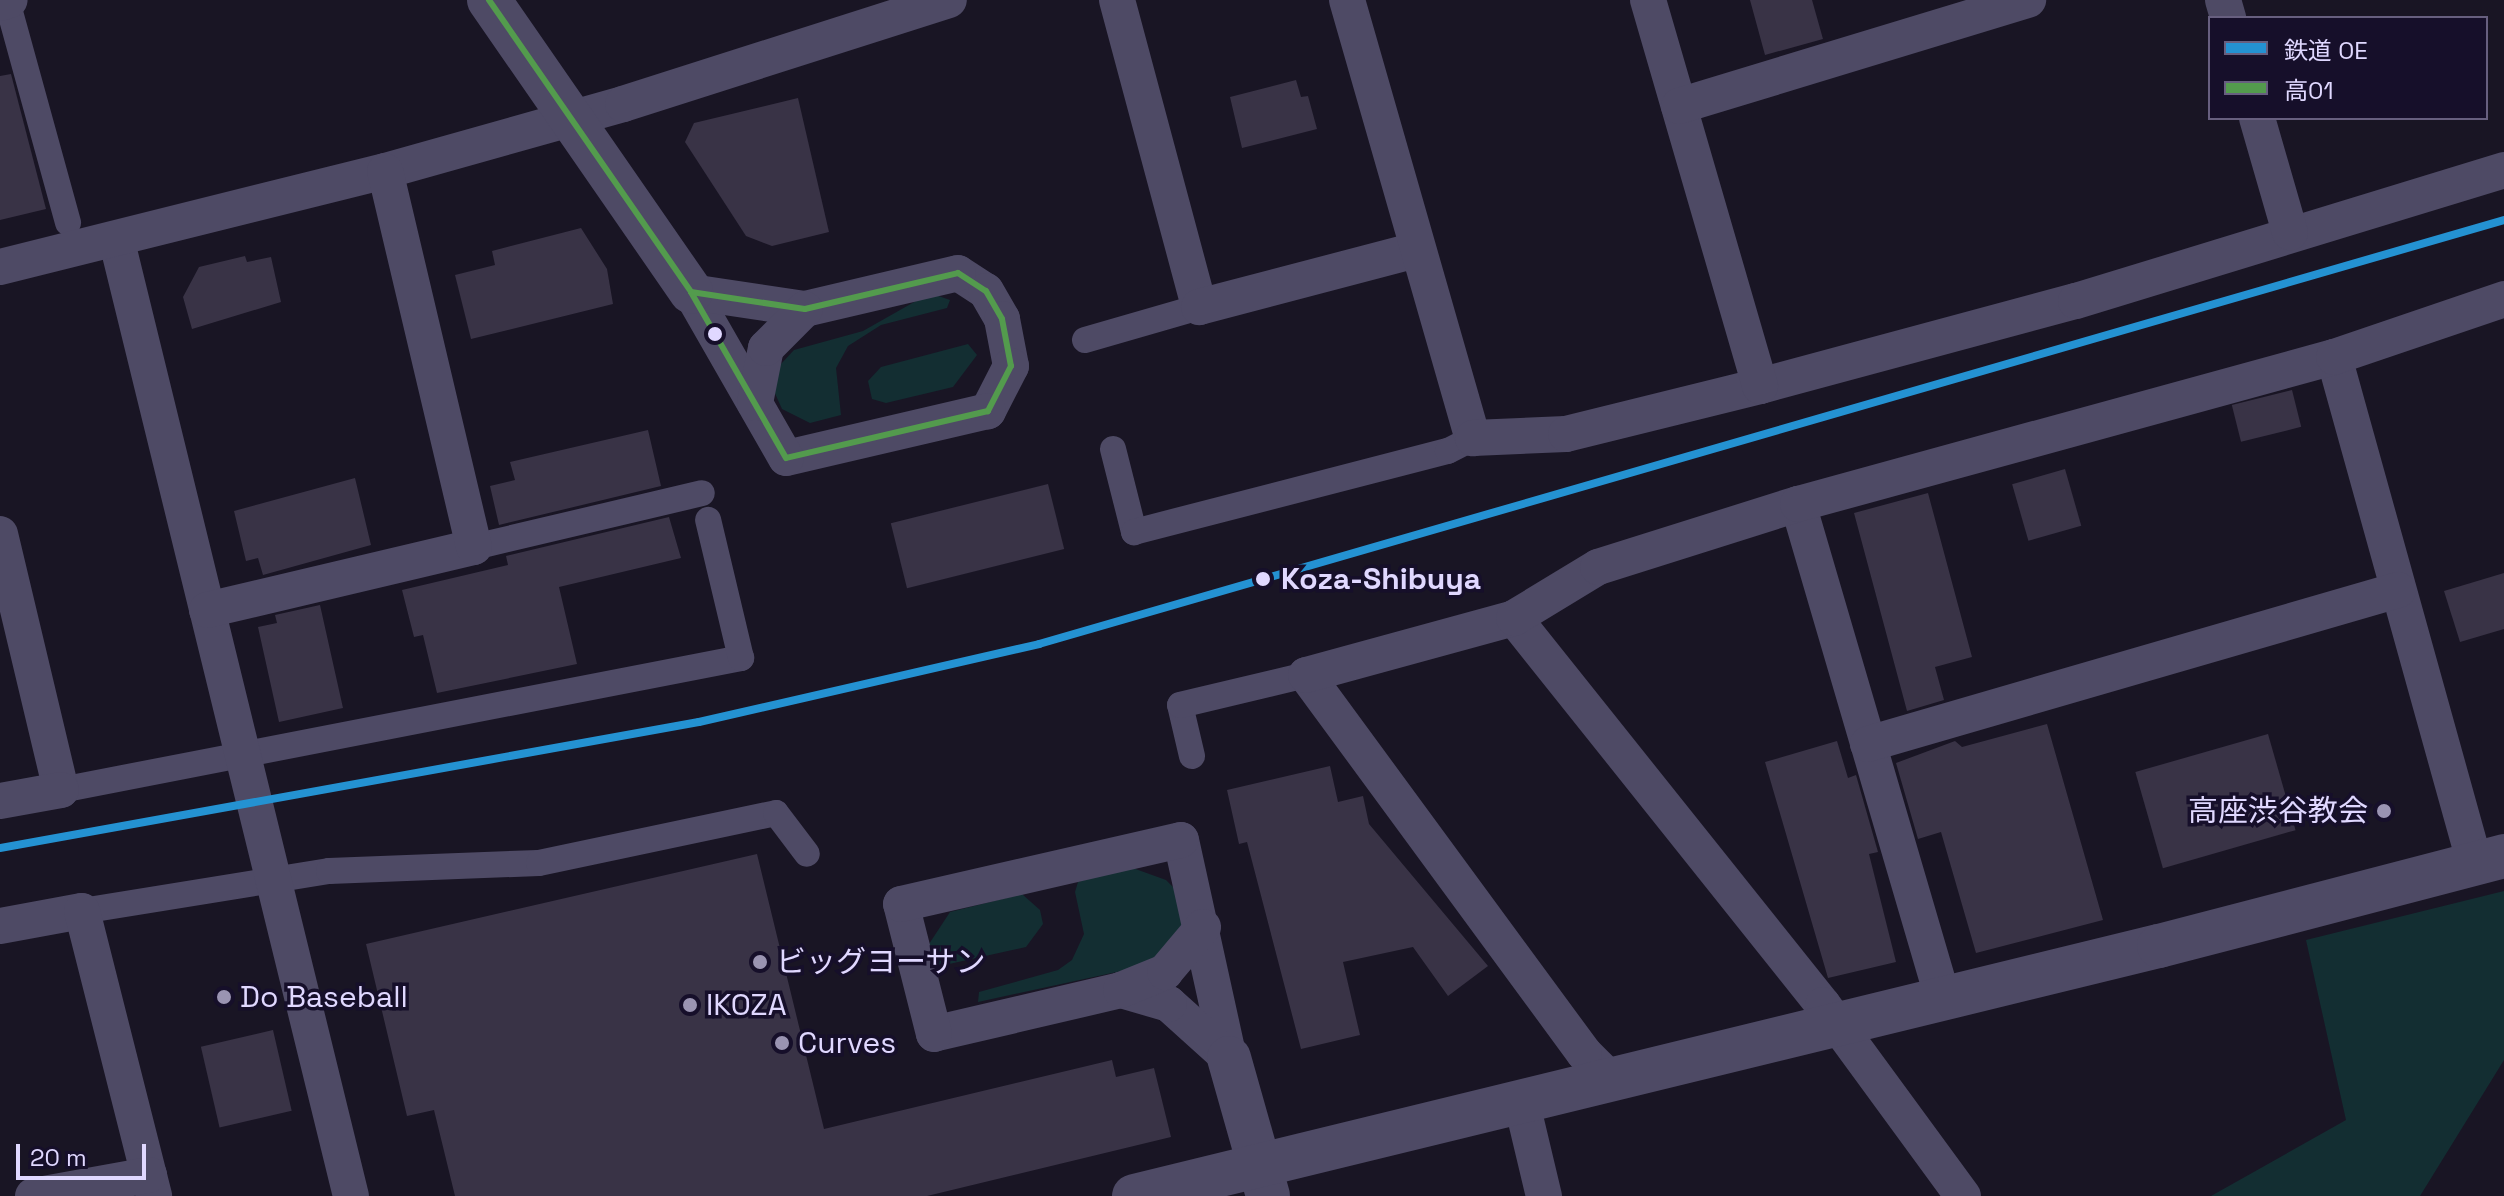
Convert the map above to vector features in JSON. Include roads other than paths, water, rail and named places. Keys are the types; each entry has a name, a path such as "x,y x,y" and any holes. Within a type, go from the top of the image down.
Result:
{"street":[{"path":"489,0 691,292 786,458 988,411 1011,366 1002,319 986,291 958,273 805,309 691,292"},
{"path":"0,267 117,242 385,171 570,115 623,104 949,0"},
{"path":"1117,0 1199,307"},
{"path":"1347,0 1473,438"},
{"path":"1648,0 1760,386"},
{"path":"1679,106 2028,0"},
{"path":"6,1 68,223"},
{"path":"2258,120 2290,232"},
{"path":"1113,449 1134,532 1448,451 1473,438 1566,434 1760,386 2076,301 2290,232 2504,170"},
{"path":"385,171 474,547"},
{"path":"117,242 351,1196"},
{"path":"1085,340 1417,250"},
{"path":"1192,756 1180,705 1306,675 1514,618 1598,567 1798,504 2334,357 2504,299"},
{"path":"755,403 766,348 805,309"},
{"path":"1134,1196 1263,1181 1623,1076 1943,999 2489,860 2398,590 2334,357"},
{"path":"207,610 702,493"},
{"path":"1798,504 1943,999"},
{"path":"0,801 244,760 741,658 708,520"},
{"path":"2,555 61,790"},
{"path":"1868,744 2398,590"},
{"path":"1514,618 1823,1028 1963,1196"},
{"path":"1306,675 1584,1053 1623,1076"},
{"path":"0,926 329,871 539,863 776,813 807,854"},
{"path":"1203,927 1165,972 1121,990 934,1034 901,904 1181,840 1203,927 1229,1058 1263,1181"},
{"path":"33,1196 151,1185 82,911"},
{"path":"1121,990 1169,1004 1229,1058"},
{"path":"1522,1104 1544,1196"}],"rail line":[{"name":"OE","path":"0,848 699,722 1039,644 2504,220"}],"place":[{"name":"Koza-Shibuya","path":"1263,579"},
{"name":"高座渋谷教会","path":"2384,811"},
{"name":"ビッグヨーサン","path":"760,962"},
{"name":"Do Baseball","path":"224,997"},
{"name":"IKOZA","path":"690,1005"},
{"name":"Curves","path":"782,1043"}]}
